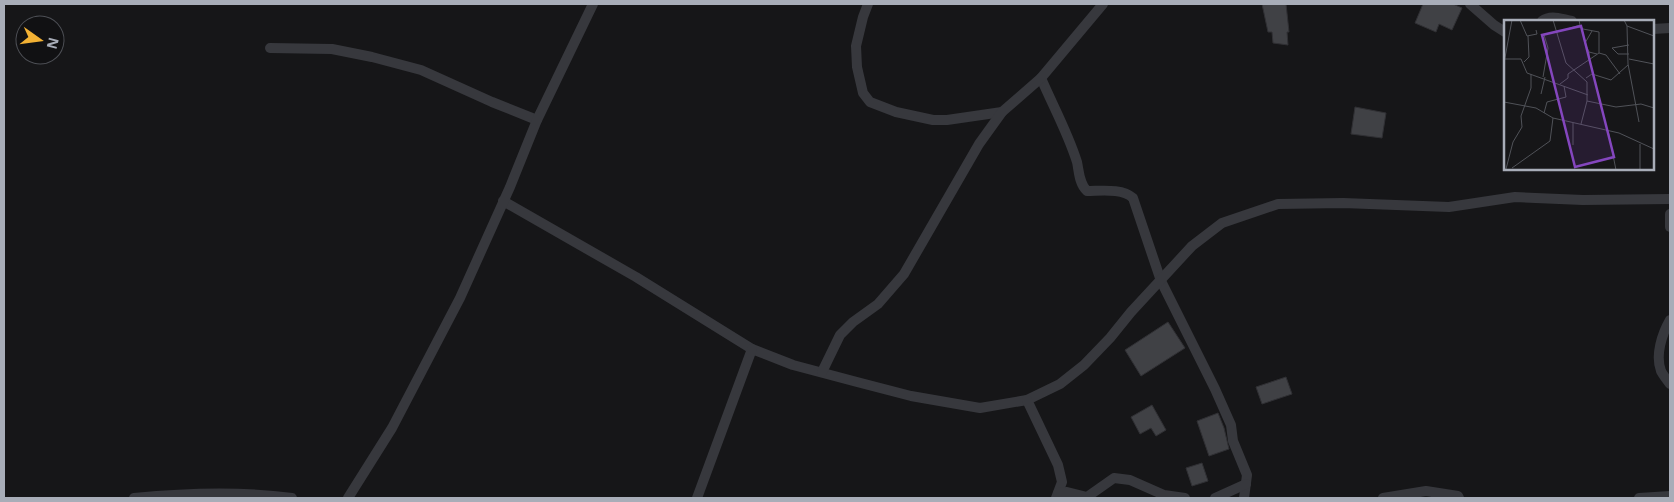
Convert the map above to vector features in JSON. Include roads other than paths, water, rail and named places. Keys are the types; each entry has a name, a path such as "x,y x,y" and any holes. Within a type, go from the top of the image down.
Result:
{"street":[{"path":"348,498 392,428 455,307 537,120 593,4"},
{"path":"868,4 856,46 857,67 863,94 870,102 896,112 933,120 947,120 1002,112"},
{"path":"822,372 840,334 852,322 878,304 904,274 979,144 1002,112 1041,78 1103,4"},
{"path":"1470,4 1504,31"},
{"path":"1543,20 1554,17 1568,20"},
{"path":"1654,29 1670,28"},
{"path":"270,48 332,49 421,70 484,99 537,120"},
{"path":"1041,78 1069,141 1077,162 1083,187 1087,191 1128,194 1133,198 1161,281 1215,389 1230,425 1233,441 1247,475 1244,498"},
{"path":"503,201 636,278 752,349 794,365 902,393 980,408 1027,400 1060,384 1084,365 1192,246 1222,223 1278,204 1343,203 1449,208 1515,197 1583,200 1670,199"},
{"path":"1670,214 1670,228"},
{"path":"1670,320 1663,334 1660,351 1661,370 1670,384"},
{"path":"697,498 752,349"},
{"path":"1027,400 1058,465 1062,482 1057,496"},
{"path":"1057,496 1068,492 1087,497 1114,478 1130,480 1164,495 1185,498"},
{"path":"1214,498 1246,484"},
{"path":"1384,498 1426,491 1458,496 1459,498"},
{"path":"134,498 220,494 292,498"},
{"path":"1639,498 1670,496"}]}
